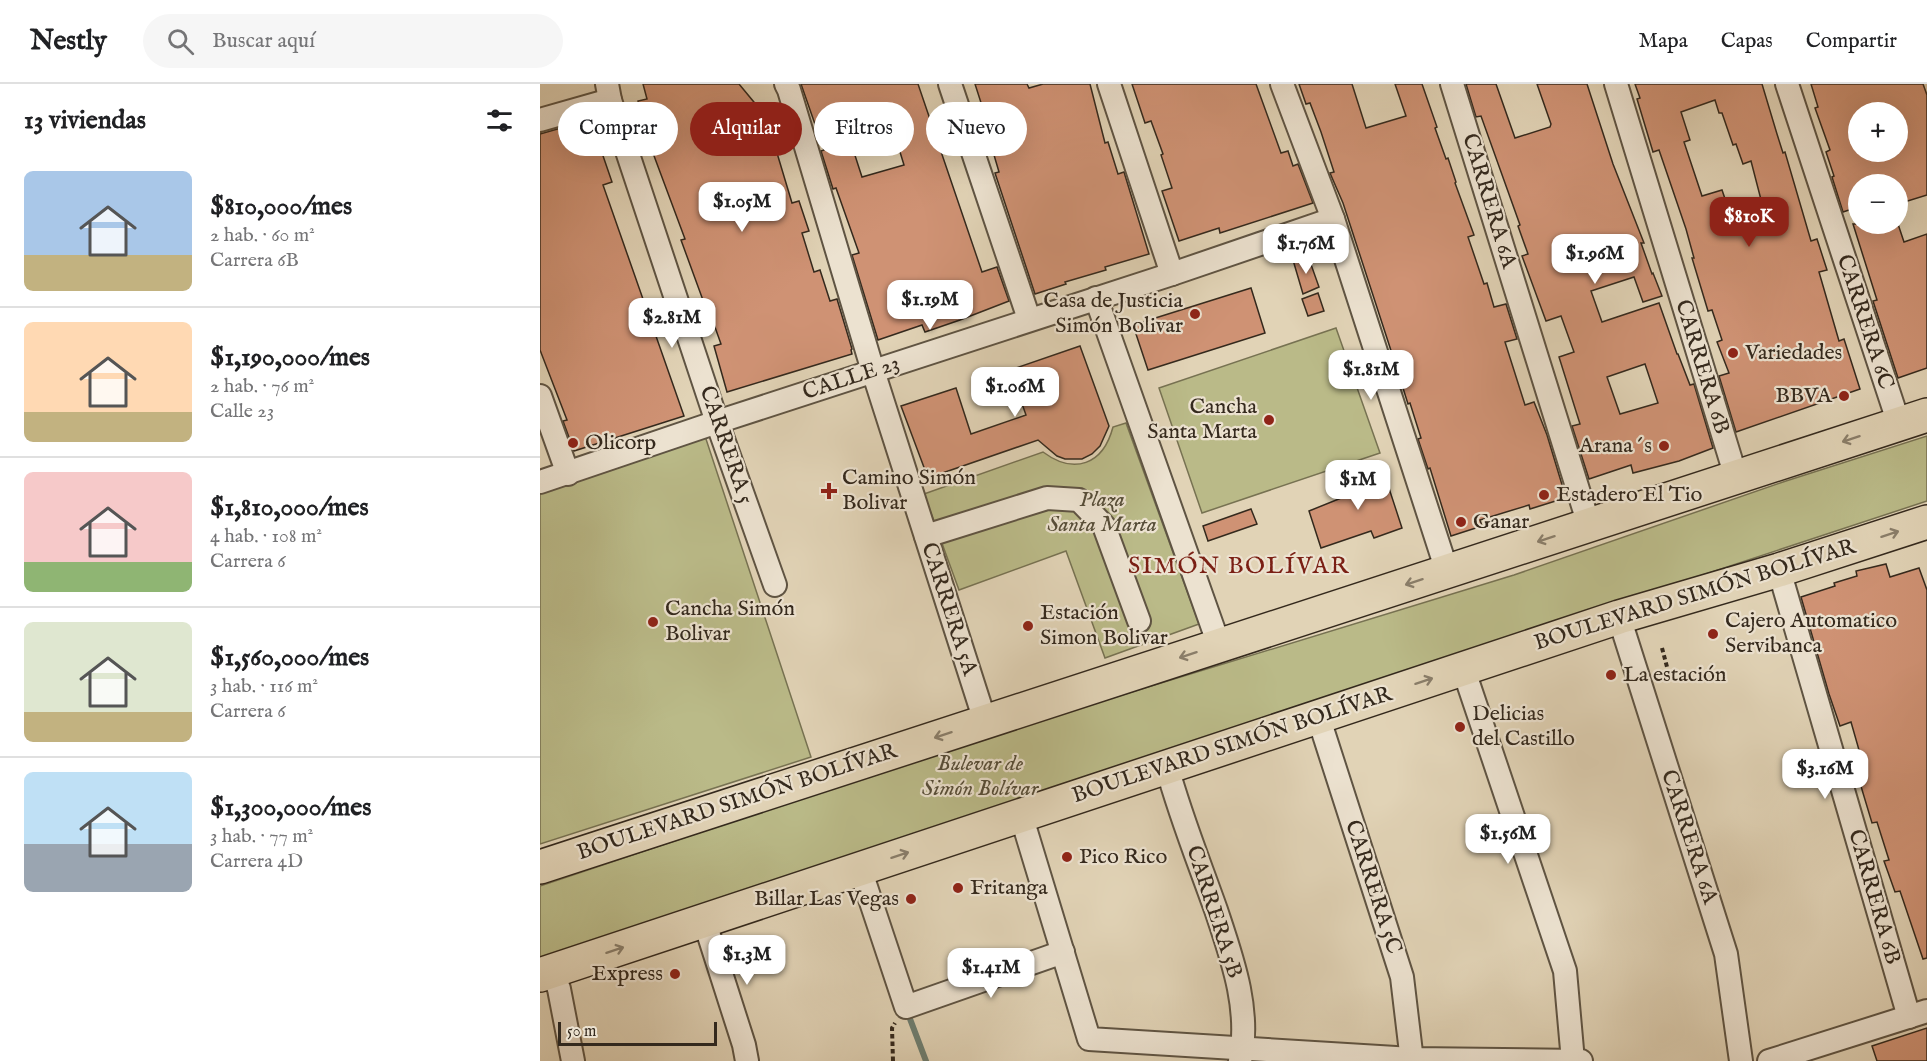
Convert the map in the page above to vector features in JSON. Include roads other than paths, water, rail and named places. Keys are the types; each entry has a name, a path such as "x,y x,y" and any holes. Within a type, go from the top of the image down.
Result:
{"highway":[{"name":"BOULEVARD SIMÓN BOLÍVAR","path":"540,867 1913,419"},
{"name":"BOULEVARD SIMÓN BOLÍVAR","path":"546,973 1619,616 1926,525"}],"street":[{"name":"CARRERA 5A","path":"786,84 873,371 985,721"},
{"path":"950,84 1029,320"},
{"path":"1109,84 1172,274"},
{"path":"1282,84 1333,219 1447,571"},
{"name":"CARRERA 6A","path":"1452,84 1589,525"},
{"name":"CARRERA 6B","path":"1616,84 1736,477"},
{"name":"CARRERA 6C","path":"1787,84 1913,419"},
{"path":"540,120 608,92"},
{"name":"CARRERA 5","path":"608,92 717,422 775,585"},
{"name":"CALLE 23","path":"540,482 1333,219"},
{"path":"1096,298 1219,645"},
{"path":"540,396 568,474"},
{"path":"926,536 1047,498 1079,500 1104,526 1139,621"},
{"name":"CARRERA 6B","path":"1779,570 1918,1014"},
{"name":"CARRERA 6A","path":"1619,616 1726,954 1741,1061"},
{"path":"1463,668 1565,971 1573,1061"},
{"name":"CARRERA 5C","path":"1318,716 1402,977 1412,1060"},
{"name":"CARRERA 5B","path":"1167,767 1233,959 1242,1006 1242,1055"},
{"path":"1021,815 1089,1039 1242,1055 1412,1060 1581,1061"},
{"path":"860,868 906,1007 1063,952"},
{"path":"704,920 747,1061"},
{"path":"546,973 559,989 573,1061"},
{"path":"1769,1061 1918,1014"}],"waterway":[{"path":"907,1011 926,1061"}],"place":[{"name":"Casa de Justicia Simón Bolivar","path":"1195,314"},
{"name":"Variedades","path":"1733,353"},
{"name":"BBVA","path":"1844,396"},
{"name":"Cancha Santa Marta","path":"1269,420"},
{"name":"Olicorp","path":"573,443"},
{"name":"Arana´s","path":"1664,446"},
{"name":"Camino Simón Bolivar","path":"829,491"},
{"name":"Estadero El Tio","path":"1544,495"},
{"name":"Ganar","path":"1461,522"},
{"name":"Cancha Simón Bolivar","path":"653,622"},
{"name":"Estación Simon Bolivar","path":"1028,626"},
{"name":"Cajero Automatico Servibanca","path":"1713,634"},
{"name":"La estación","path":"1611,675"},
{"name":"Delicias del Castillo","path":"1460,727"},
{"name":"Pico Rico","path":"1067,857"},
{"name":"Fritanga","path":"958,888"},
{"name":"Billar Las Vegas","path":"911,899"},
{"name":"Express","path":"675,974"}],"district":[{"name":"SIMÓN BOLÍVAR","path":"1239,566"}],"park label":[{"name":"Plaza Santa Marta","path":"1102,512"},
{"name":"Bulevar de Simón Bolívar","path":"980,776"}]}
